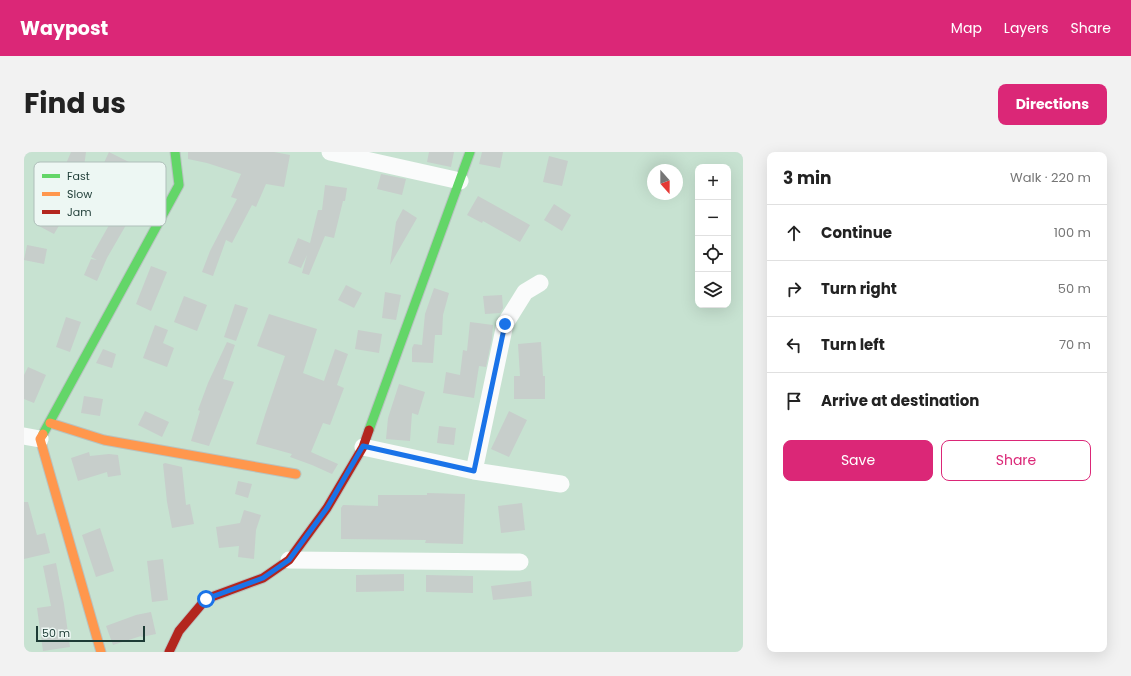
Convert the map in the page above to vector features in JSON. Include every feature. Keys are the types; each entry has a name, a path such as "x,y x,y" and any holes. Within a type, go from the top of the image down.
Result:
{"street":[{"path":"166,209 179,185 175,152"},
{"path":"330,152 460,181"},
{"path":"169,652 179,631 206,599 263,578 289,560 327,508 363,446 470,152"},
{"path":"101,652 32,438 50,423 157,226"},
{"path":"474,471 505,324 525,292 540,283"},
{"path":"50,423 104,440 296,474"},
{"path":"363,446 474,471 561,484"},
{"path":"289,560 520,562"}],"green space":[{"path":"24,152 743,152 743,652 24,652"}],"building":[{"path":"71,152 86,152 85,162 67,162"},
{"path":"109,152 129,162 104,162"},
{"path":"188,152 274,152 290,155 284,187 266,184 256,207 252,205 232,243 226,240 213,276 202,272 210,251 237,199 231,197 241,174 207,163 188,159"},
{"path":"429,152 454,152 451,167 427,162"},
{"path":"482,152 503,152 500,168 479,164"},
{"path":"549,156 568,161 562,186 543,182"},
{"path":"381,174 406,179 402,195 377,189"},
{"path":"325,185 347,188 345,201 343,201 334,238 325,236 309,275 302,273 307,255 301,268 288,263 298,238 310,243 318,210 322,210"},
{"path":"478,196 530,225 520,242 483,221 482,223 467,215"},
{"path":"554,204 571,215 562,231 544,220"},
{"path":"403,209 417,218 390,265 396,222"},
{"path":"39,226 59,226 54,234"},
{"path":"108,226 125,226 107,258 97,281 84,275 91,259 97,260 91,257"},
{"path":"27,245 47,249 44,264 24,260"},
{"path":"151,266 167,272 151,311 136,304"},
{"path":"346,285 362,293 354,308 338,300"},
{"path":"434,288 449,293 443,315 442,335 435,335 433,363 412,362 412,348 414,344 422,345 425,314"},
{"path":"385,292 401,295 396,320 382,318"},
{"path":"502,295 503,308 500,313 485,314 483,296"},
{"path":"184,296 207,305 197,331 174,322"},
{"path":"235,304 248,308 236,341 224,337"},
{"path":"269,314 317,329 303,373 324,381 335,349 348,354 337,385 344,388 330,425 323,423 311,452 338,464 332,474 290,457 292,454 256,444 285,356 257,346"},
{"path":"66,317 81,322 70,352 56,347"},
{"path":"470,322 493,325 486,367 479,366 474,398 443,393 446,372 460,375 463,350 467,351"},
{"path":"155,325 168,330 163,343 174,348 167,367 143,358"},
{"path":"358,330 382,334 379,353 355,349"},
{"path":"227,342 235,345 223,379 234,382 209,446 191,441 200,411 198,410 208,383"},
{"path":"541,342 543,376 545,376 545,399 514,399 514,376 520,376 518,344"},
{"path":"103,349 116,354 112,368 96,363"},
{"path":"28,367 46,375 34,403 24,399 24,375"},
{"path":"399,384 425,392 418,415 412,413 410,441 386,439 388,418"},
{"path":"84,396 103,399 100,416 81,413"},
{"path":"145,411 169,422 162,437 138,425"},
{"path":"509,411 527,420 509,457 491,449"},
{"path":"439,426 456,428 454,445 437,443"},
{"path":"89,452 90,456 109,454 118,455 121,475 108,477 107,472 78,481 71,458"},
{"path":"165,463 182,467 186,505 190,504 194,524 172,528 167,502 163,464"},
{"path":"238,481 252,484 248,498 235,494"},
{"path":"427,493 465,494 463,544 425,543 426,540 341,539 341,508 343,505 378,506 378,495 427,495"},
{"path":"24,502 28,502 37,535 45,533 50,553 24,559"},
{"path":"522,503 525,530 501,533 498,506"},
{"path":"244,510 261,515 256,530 254,559 238,557 239,546 219,548 216,527 240,523"},
{"path":"100,528 114,571 96,577 82,535"},
{"path":"163,559 168,600 152,602 147,561"},
{"path":"56,563 70,647 43,651 37,608 51,606 43,566"},
{"path":"404,574 404,591 356,592 356,575"},
{"path":"426,575 473,576 473,593 426,592"},
{"path":"531,581 532,596 493,600 491,586"},
{"path":"151,612 156,634 141,636 113,645 106,626 136,615"}],"traffic: fast":[{"path":"166,209 179,185 175,152"},
{"path":"369,430 470,152"},
{"path":"43,434 157,226"}],"traffic: slow":[{"path":"50,423 104,440 296,474"},
{"path":"43,434 40,439 101,652"}],"traffic: jam":[{"path":"169,652 179,631 206,599 263,578 289,560 327,508 363,447 369,430"}],"route":[{"path":"206,599 263,578 289,560 327,508 363,446 474,471 505,324"}]}
